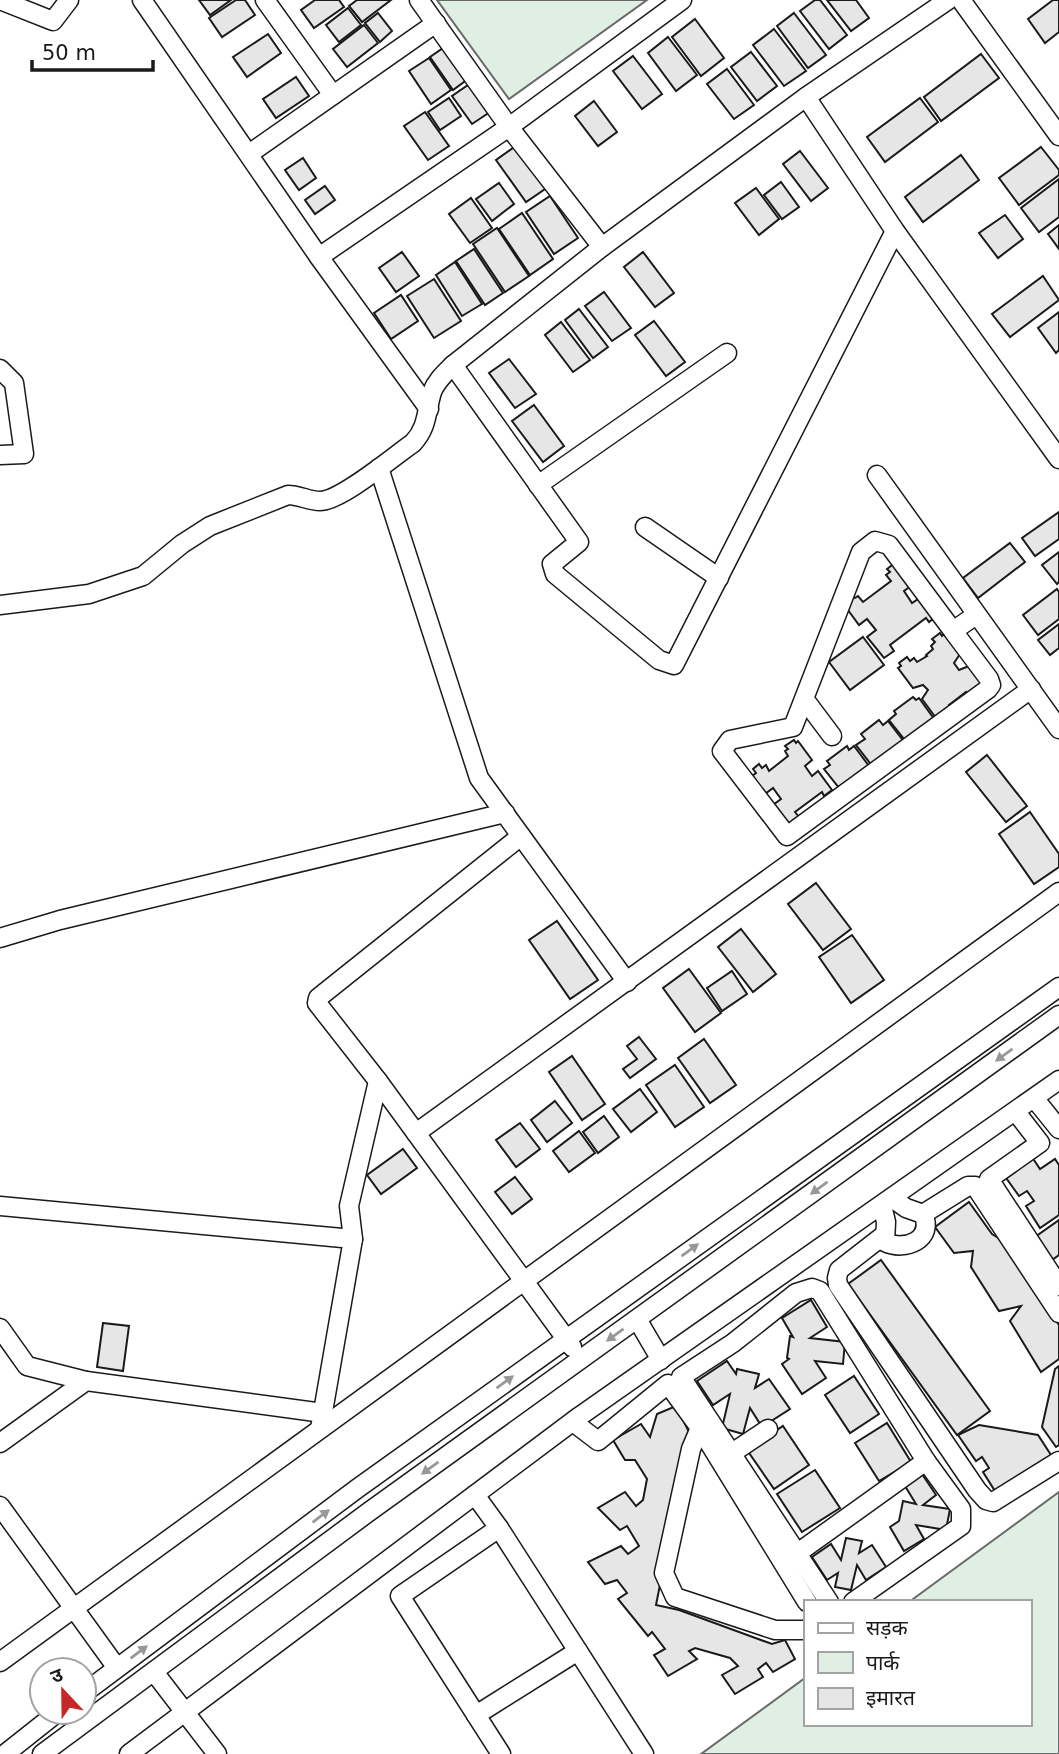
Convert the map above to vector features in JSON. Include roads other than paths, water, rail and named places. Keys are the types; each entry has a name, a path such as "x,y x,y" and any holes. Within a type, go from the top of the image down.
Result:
{"street":[{"path":"0,0 53,21 69,0"},
{"path":"142,0 318,257 429,409"},
{"path":"265,0 333,95"},
{"path":"419,0 509,127 602,247"},
{"path":"318,257 509,127 681,0"},
{"path":"0,604 89,594 143,576 182,544 210,526 288,495 319,501 334,497 413,443 421,434 432,391 453,365 602,247 806,97 948,0"},
{"path":"961,0 1059,136"},
{"path":"249,154 436,23"},
{"path":"806,97 895,231 1059,459"},
{"path":"453,365 579,542 552,564 555,574 659,660 674,665 895,231"},
{"path":"538,485 727,354"},
{"path":"0,369 14,383 24,454 0,455"},
{"path":"379,468 479,778 627,982"},
{"path":"877,475 1059,729"},
{"path":"645,527 719,578"},
{"path":"787,836 991,685 889,545 875,541 862,552 793,727 730,740 722,751 787,836 802,855"},
{"path":"938,611 961,594"},
{"path":"953,631 976,615"},
{"path":"416,1133 1031,690"},
{"path":"805,700 832,736"},
{"path":"0,937 505,813"},
{"path":"521,836 318,998 319,1006 378,1081 581,1359"},
{"path":"0,1662 321,1421 524,1280 1059,892"},
{"path":"98,1682 358,1488 1059,987"},
{"path":"42,1754 370,1511 1059,1015"},
{"path":"129,1754 573,1422 1059,1080"},
{"path":"321,1421 353,1239 349,1206 378,1081"},
{"path":"1034,1098 1059,1129 989,1179 1059,1286"},
{"path":"1016,1112 1040,1143"},
{"path":"923,1214 968,1186 975,1186 1059,1313"},
{"path":"887,1202 923,1214"},
{"path":"887,1202 884,1235 885,1242 893,1246 907,1246 918,1242 924,1234 926,1222 923,1214"},
{"path":"0,1206 353,1239"},
{"path":"884,1235 839,1270 838,1285 977,1490 986,1500 993,1502 1059,1461"},
{"path":"828,1600 799,1552 681,1377 733,1343 796,1293 812,1288 820,1292 926,1461 961,1509 961,1526 856,1600"},
{"path":"747,1300 763,1320"},
{"path":"636,1319 662,1360"},
{"path":"716,1322 733,1343"},
{"path":"0,1328 27,1366 86,1381 321,1421"},
{"path":"0,1443 86,1381"},
{"path":"573,1422 598,1441 668,1384 699,1428 806,1600"},
{"path":"699,1428 691,1449 664,1573 674,1597 775,1630 804,1630"},
{"path":"733,1453 768,1429"},
{"path":"799,1552 926,1461"},
{"path":"475,1495 644,1754"},
{"path":"3,1518 74,1607 117,1668"},
{"path":"499,1528 400,1596 501,1754"},
{"path":"476,1715 578,1651"},
{"path":"154,1672 217,1754"},
{"path":"5,1754 40,1726"}]}
